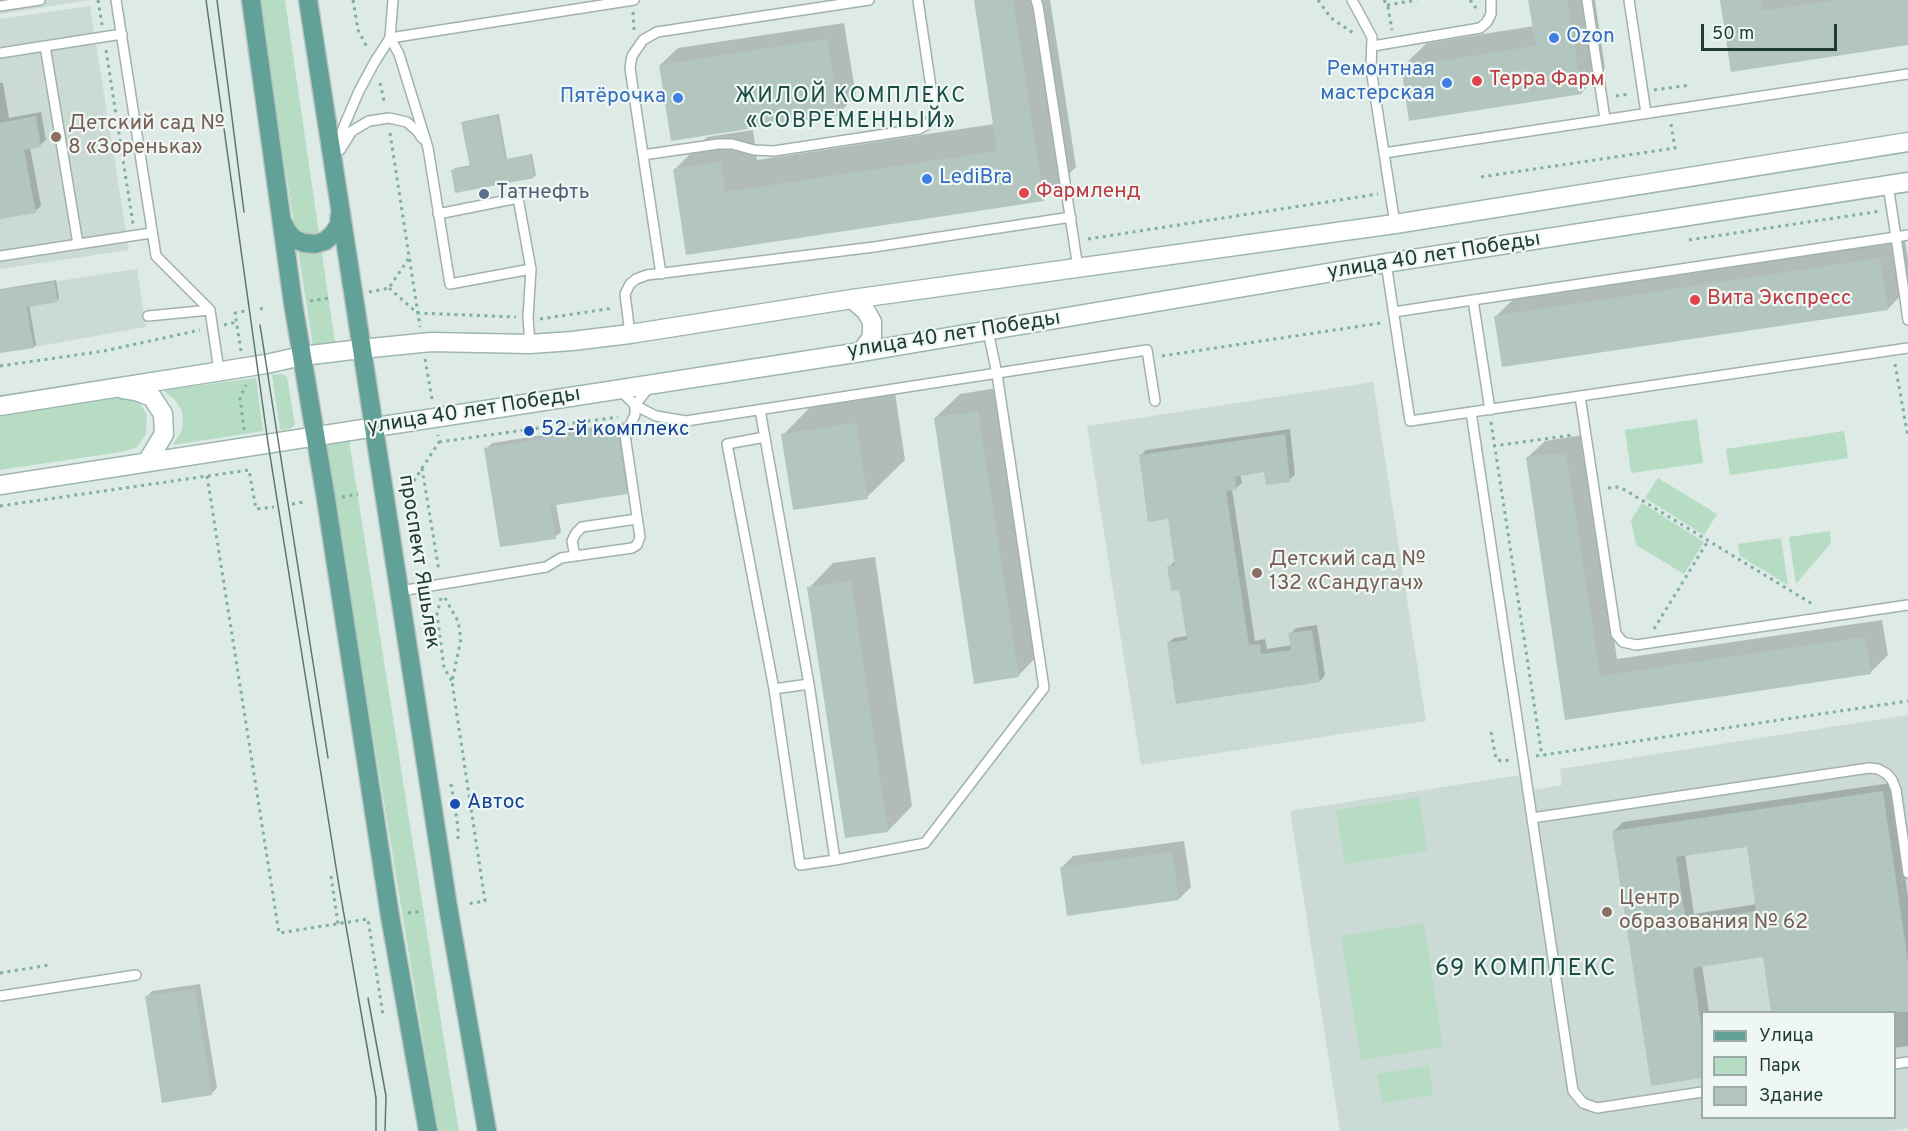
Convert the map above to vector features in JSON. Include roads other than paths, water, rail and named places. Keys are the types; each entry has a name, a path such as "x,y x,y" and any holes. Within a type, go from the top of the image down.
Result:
{"main road":[{"path":"251,0 290,284 390,916 428,1131"},
{"name":"проспект Яшьлек","path":"308,0 447,896 487,1131"},
{"path":"283,221 287,231 294,239 315,244 325,241 333,234 339,225 340,214"}],"street":[{"name":"улица 40 лет Победы","path":"0,406 302,356 361,349 431,342 530,344 630,334 852,299 1395,224 1908,142"},
{"name":"улица 40 лет Победы","path":"0,485 861,352 1386,263 1908,182"},
{"path":"852,299 866,311 872,322 872,337 861,352"},
{"path":"110,388 136,391 152,397 163,414 164,434 147,462"}],"lane":[{"path":"0,6 38,0"},
{"path":"116,0 156,256 210,310 219,371"},
{"path":"333,163 344,126 355,100 390,38 393,0"},
{"path":"390,38 634,0"},
{"path":"661,274 630,68 632,56 643,40 657,32 869,0"},
{"path":"643,156 718,144 774,151 919,129 928,124 933,117 934,107 918,0"},
{"path":"1036,0 1078,268"},
{"path":"1352,0 1369,28 1373,46 1371,69 1395,224"},
{"path":"1373,46 1480,28 1491,14 1491,0"},
{"path":"1587,0 1605,120"},
{"path":"1629,0 1646,113"},
{"path":"0,53 122,34"},
{"path":"390,38 399,54 428,148 450,284 531,269"},
{"path":"45,46 78,244"},
{"path":"1384,153 1908,74"},
{"path":"333,163 352,131 369,120 389,118 407,122 418,132 428,148"},
{"path":"1888,185 1908,320"},
{"path":"438,214 518,198 531,269 528,318 530,344"},
{"path":"630,334 625,294 630,284 636,279 874,247 1071,217"},
{"path":"0,256 152,233"},
{"path":"1394,317 1473,300 1908,236"},
{"path":"1386,263 1410,421 1908,348"},
{"path":"1473,300 1490,410"},
{"path":"148,316 210,310"},
{"path":"765,437 727,444 774,689 800,865 925,843 1044,688 997,374 988,331"},
{"path":"619,389 635,405 656,416 686,421 1147,350 1155,401"},
{"path":"400,591 546,567 561,558 632,548 637,545 640,537 625,438 626,431 633,420 635,405 652,384"},
{"path":"1580,396 1616,634 1623,642 1645,644 1908,605"},
{"path":"760,410 809,684 835,860"},
{"path":"1471,412 1573,1091 1589,1106 1598,1108 1701,1092"},
{"path":"574,556 572,541 582,527 637,519"},
{"path":"774,689 809,684"},
{"path":"1532,818 1869,768 1878,769 1887,774 1896,790 1908,873"},
{"path":"0,996 136,975"}],"tram line":[{"path":"206,0 268,443 339,886 376,1098 376,1131"},
{"path":"217,0 244,212"},
{"path":"260,325 328,758"},
{"path":"368,998 386,1096 385,1131"}],"place":[{"name":"Ozon","path":"1554,38"},
{"name":"Терра Фарм","path":"1477,81"},
{"name":"Ремонтная мастерская","path":"1447,83"},
{"name":"Пятёрочка","path":"678,98"},
{"name":"Детский сад № 8 «Зоренька»","path":"56,137"},
{"name":"LediBra","path":"927,179"},
{"name":"Фармленд","path":"1024,193"},
{"name":"Татнефть","path":"484,194"},
{"name":"Вита Экспресс","path":"1695,300"},
{"name":"52-й комплекс","path":"529,431"},
{"name":"Детский сад № 132 «Сандугач»","path":"1257,573"},
{"name":"Автос","path":"455,804"},
{"name":"Центр образования № 62","path":"1607,912"}],"district":[{"name":"ЖИЛОЙ КОМПЛЕКС «СОВРЕМЕННЫЙ»","path":"851,110"},
{"name":"69 КОМПЛЕКС","path":"1526,970"}]}
